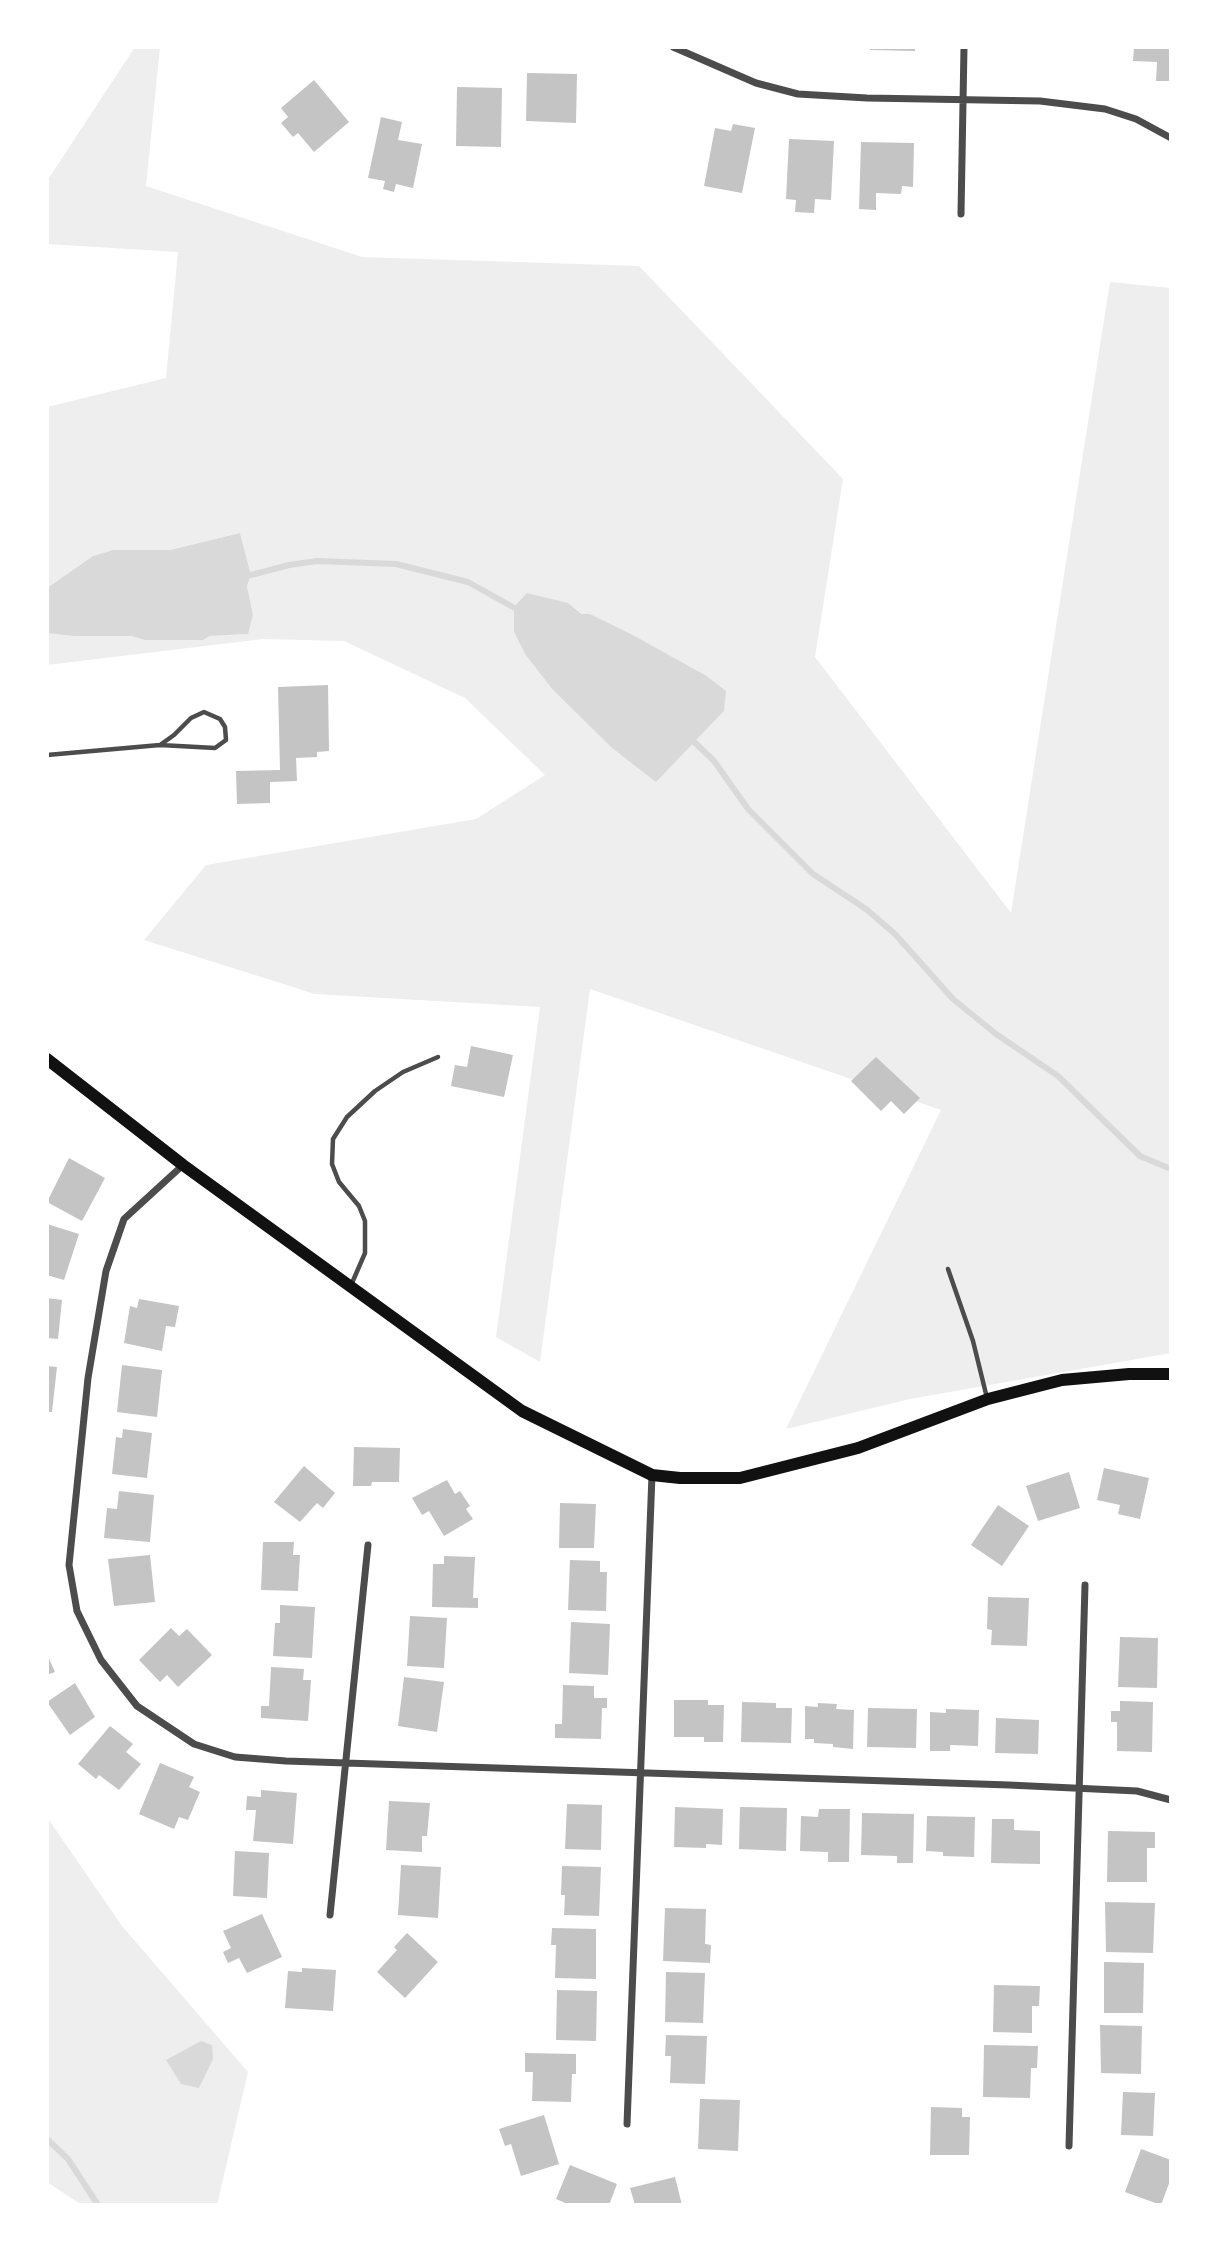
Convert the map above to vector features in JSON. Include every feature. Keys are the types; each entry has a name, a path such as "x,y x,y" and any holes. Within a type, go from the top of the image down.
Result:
{"main road":[{"path":"47,1059 183,1165 522,1411 652,1475 740,1478 858,1448 988,1399 1062,1380 1129,1374 1171,1374"}],"street":[{"path":"673,47 756,83 798,94 1040,101 1105,109 1136,119 1171,138"},
{"path":"961,214 964,47"},
{"path":"183,1165 124,1219 106,1271 88,1378 69,1565 77,1611 101,1660 137,1706 194,1744 235,1757 1080,1788 1137,1791 1171,1800"},
{"path":"627,2124 652,1475"},
{"path":"330,1915 348,1763 368,1545"},
{"path":"1069,2146 1085,1585"}],"lane":[{"path":"47,755 160,745 215,748 226,740 225,727 220,719 204,712 191,718 160,745"},
{"path":"351,1286 365,1253 365,1221 359,1206 339,1182 332,1164 333,1139 348,1117 375,1091 403,1072 438,1057"},
{"path":"948,1269 973,1341 988,1399"}],"shaded area":[{"path":"135,47 160,47 146,186 362,257 639,266 843,479 815,657 1011,913 1110,282 1171,288 1171,1353 910,1399 786,1429 941,1110 590,989 540,1362 496,1337 540,1007 315,994 144,940 206,865 476,819 545,775 465,698 344,641 263,639 47,665 47,633 131,636 145,640 203,640 210,636 247,634 253,615 247,586 251,575 240,533 170,550 113,550 93,556 47,588 47,407 166,378 178,252 47,244 47,181","holes":["568,603 583,614 590,614 633,635 705,675 724,711 656,781 612,748 552,689 525,654 514,632 514,607"]},
{"path":"240,533 251,575 247,586 253,615 248,634 210,636 203,640 145,640 131,636 47,633 47,588 93,556 113,550 170,550"},
{"path":"527,593 568,603 582,614 590,614 633,635 705,675 726,691 724,711 656,782 612,748 552,689 525,654 514,632 514,607"},
{"path":"47,1817 122,1926 248,2072 217,2205 82,2205 47,2182"},
{"path":"201,2041 212,2045 213,2059 199,2088 181,2084 166,2060"}],"building":[{"path":"870,47 915,47 915,51 870,50"},
{"path":"1134,47 1171,47 1171,81 1156,81 1157,62 1133,61"},
{"path":"527,73 577,74 576,123 526,121"},
{"path":"314,80 349,122 314,152 298,133 293,137 281,123 288,117 281,108"},
{"path":"457,87 502,88 501,147 456,146"},
{"path":"381,117 402,122 398,140 422,144 413,188 396,184 394,192 383,189 385,181 368,178"},
{"path":"733,124 755,128 742,193 704,186 715,128 731,131"},
{"path":"789,139 834,141 831,200 815,199 814,213 795,212 796,200 786,199"},
{"path":"861,142 914,143 913,187 902,186 901,194 876,193 876,210 859,209"},
{"path":"328,685 329,751 317,752 317,757 296,758 297,781 270,782 270,803 237,804 236,771 280,770 278,687"},
{"path":"471,1046 513,1055 504,1097 451,1086 455,1065 467,1067"},
{"path":"876,1057 920,1098 904,1114 891,1101 881,1111 851,1081"},
{"path":"69,1158 105,1178 82,1221 47,1202"},
{"path":"47,1224 79,1234 64,1280 47,1275"},
{"path":"47,1298 62,1300 58,1339 47,1338"},
{"path":"139,1299 179,1306 175,1327 166,1326 162,1351 124,1343 130,1306 137,1308"},
{"path":"122,1365 162,1370 157,1417 117,1412"},
{"path":"47,1366 57,1367 52,1412 47,1412"},
{"path":"123,1429 152,1433 147,1478 112,1474 116,1437 122,1438"},
{"path":"354,1447 400,1448 399,1482 372,1482 371,1486 353,1486"},
{"path":"304,1466 335,1493 323,1508 317,1503 300,1522 274,1502"},
{"path":"1104,1468 1149,1478 1140,1519 1118,1514 1120,1505 1097,1500"},
{"path":"1069,1472 1080,1508 1038,1521 1026,1486"},
{"path":"447,1480 455,1494 460,1491 470,1506 466,1509 473,1519 444,1536 429,1511 422,1515 412,1498"},
{"path":"119,1491 154,1495 150,1542 104,1538 107,1508 117,1509"},
{"path":"560,1503 596,1504 594,1548 559,1548"},
{"path":"998,1505 1029,1526 1002,1566 971,1545"},
{"path":"263,1542 294,1542 293,1555 300,1555 298,1591 261,1590"},
{"path":"150,1555 155,1602 114,1606 108,1559"},
{"path":"444,1556 475,1557 473,1598 478,1598 478,1608 432,1607 433,1564 444,1564"},
{"path":"570,1560 600,1561 600,1572 607,1572 606,1611 568,1610"},
{"path":"988,1597 1029,1598 1027,1646 991,1645 992,1630 987,1629"},
{"path":"280,1605 315,1607 312,1658 273,1656 275,1623 280,1623"},
{"path":"410,1616 447,1618 444,1668 407,1666"},
{"path":"571,1622 610,1624 608,1675 569,1673"},
{"path":"171,1628 179,1636 187,1629 212,1655 178,1687 167,1675 160,1682 139,1660"},
{"path":"1120,1637 1158,1638 1157,1688 1118,1687"},
{"path":"47,1654 55,1672 47,1675"},
{"path":"271,1667 304,1669 303,1680 311,1680 308,1721 261,1718 261,1706 269,1706"},
{"path":"404,1677 444,1682 437,1732 398,1726"},
{"path":"75,1683 95,1717 70,1735 47,1702"},
{"path":"563,1685 594,1686 594,1698 607,1698 607,1708 602,1708 601,1739 555,1738 555,1724 562,1724"},
{"path":"674,1700 708,1700 708,1705 724,1705 723,1742 704,1742 704,1737 674,1737"},
{"path":"1120,1701 1153,1702 1152,1752 1117,1751 1117,1722 1111,1722 1111,1711 1120,1711"},
{"path":"742,1702 776,1703 776,1708 792,1708 791,1743 741,1742"},
{"path":"818,1703 837,1704 836,1709 854,1710 853,1749 833,1747 833,1744 814,1743 814,1739 805,1739 805,1706 818,1707"},
{"path":"868,1708 917,1709 916,1748 867,1747"},
{"path":"946,1709 979,1710 978,1746 950,1745 950,1751 930,1751 930,1712 946,1713"},
{"path":"996,1718 1039,1720 1038,1754 995,1753"},
{"path":"110,1726 133,1744 126,1752 141,1764 119,1790 99,1775 96,1779 78,1764"},
{"path":"160,1763 194,1777 189,1787 200,1792 188,1820 179,1817 174,1829 139,1814"},
{"path":"261,1790 297,1793 293,1844 253,1841 256,1810 246,1810 247,1796 261,1797"},
{"path":"389,1801 430,1803 427,1836 422,1836 422,1852 386,1850"},
{"path":"567,1804 602,1805 601,1850 565,1849"},
{"path":"675,1807 723,1809 722,1845 706,1844 706,1848 674,1847"},
{"path":"740,1807 787,1808 786,1851 739,1849"},
{"path":"819,1809 850,1809 849,1862 828,1862 828,1852 800,1851 801,1816 818,1817"},
{"path":"862,1813 914,1814 913,1863 897,1863 897,1856 861,1855"},
{"path":"927,1816 975,1817 974,1857 943,1856 943,1852 926,1851"},
{"path":"992,1819 1014,1819 1014,1830 1040,1831 1040,1864 991,1863"},
{"path":"1108,1831 1155,1832 1155,1848 1147,1848 1147,1882 1107,1882"},
{"path":"235,1851 269,1853 267,1898 233,1896"},
{"path":"401,1865 441,1867 438,1918 398,1915"},
{"path":"562,1866 601,1867 599,1916 564,1915 565,1895 561,1895"},
{"path":"1105,1902 1155,1903 1153,1953 1106,1952"},
{"path":"665,1908 706,1909 705,1944 711,1945 710,1963 663,1961"},
{"path":"262,1914 282,1957 247,1973 239,1958 228,1963 223,1952 231,1948 223,1931"},
{"path":"552,1928 596,1929 596,1979 555,1978 556,1945 551,1945"},
{"path":"407,1933 438,1962 405,1998 377,1972 397,1950 394,1947"},
{"path":"1104,1962 1144,1963 1143,2013 1104,2013"},
{"path":"302,1968 336,1970 333,2011 285,2008 288,1971 302,1972"},
{"path":"666,1972 705,1973 703,2023 665,2022"},
{"path":"994,1985 1040,1986 1039,2006 1032,2006 1032,2033 993,2032"},
{"path":"557,1990 597,1991 596,2041 556,2040"},
{"path":"1100,2025 1142,2026 1141,2074 1101,2073"},
{"path":"666,2035 707,2036 705,2084 670,2083 671,2056 665,2056"},
{"path":"984,2045 1038,2046 1037,2068 1031,2068 1030,2098 983,2097"},
{"path":"525,2053 576,2054 571,2102 532,2101 533,2072 525,2072"},
{"path":"1123,2092 1155,2093 1153,2136 1121,2135"},
{"path":"700,2099 740,2100 738,2151 698,2149"},
{"path":"931,2107 962,2108 962,2117 970,2117 969,2155 930,2155"},
{"path":"544,2115 559,2164 521,2176 511,2144 505,2146 499,2129"},
{"path":"1141,2149 1171,2160 1171,2178 1161,2205 1125,2192"},
{"path":"570,2165 617,2184 609,2205 570,2205 556,2199"},
{"path":"675,2177 682,2205 635,2205 630,2188"}],"waterway":[{"path":"251,575 317,561 396,564 468,582 520,611"},
{"path":"689,737 714,761 748,809 813,874 866,909 895,934 953,999 996,1034 1058,1076 1140,1156 1171,1169"},
{"path":"47,2139 68,2159 98,2205"}]}
